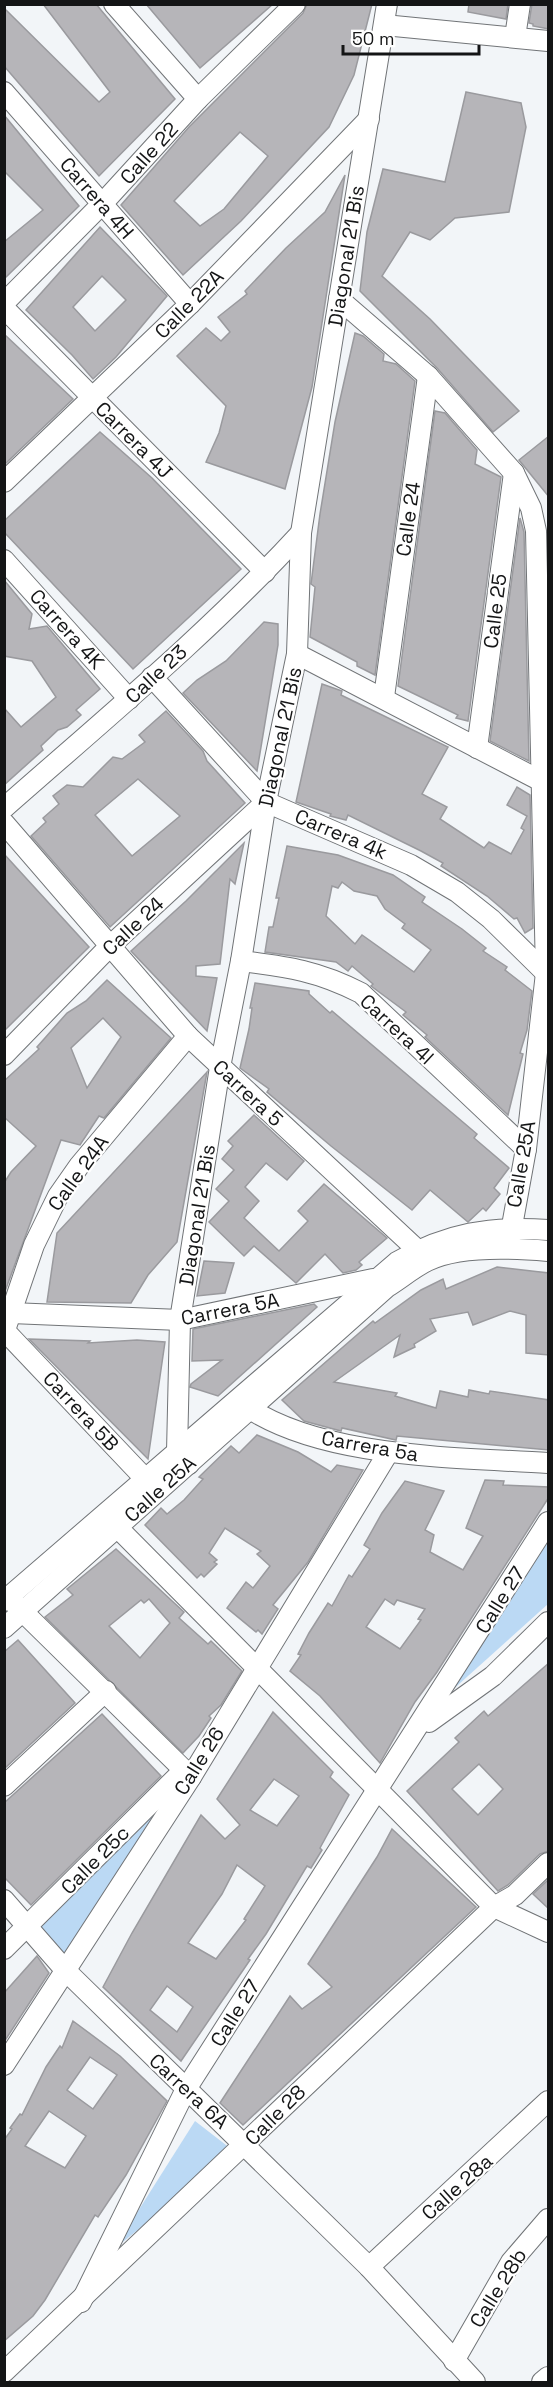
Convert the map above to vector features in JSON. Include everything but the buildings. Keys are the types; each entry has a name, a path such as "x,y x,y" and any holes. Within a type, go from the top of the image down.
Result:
{"street":[{"path":"114,4 198,99"},
{"name":"Calle 22","path":"4,303 102,204 198,99 295,4"},
{"name":"Diagonal 21 Bis","path":"183,1458 180,1320 220,1067 241,961 266,802 297,654 301,533 387,4"},
{"path":"515,37 520,4"},
{"path":"384,25 549,41"},
{"name":"Carrera 4H","path":"4,92 190,304"},
{"name":"Calle 22A","path":"4,483 190,304 369,119"},
{"name":"Calle 25A","path":"339,299 428,376 514,473 522,487 537,531 546,973 526,1149 508,1248"},
{"name":"Carrera 4J","path":"4,308 266,572"},
{"name":"Calle 24","path":"384,697 428,376"},
{"name":"Calle 25","path":"477,748 514,473"},
{"name":"Calle 23","path":"4,808 129,699 266,572 301,533"},
{"name":"Carrera 4K","path":"4,560 129,699"},
{"path":"297,654 384,697 543,782"},
{"name":"Carrera 4k","path":"152,677 266,802 411,865 448,887 491,919 546,973"},
{"name":"Calle 24","path":"4,1055 110,946 266,802"},
{"name":"Carrera 5","path":"4,823 188,1036 423,1255"},
{"name":"Carrera 4l","path":"241,961 304,969 331,978 361,993 526,1149"},
{"name":"Calle 24A","path":"7,1324 34,1245 58,1196 79,1166 188,1036"},
{"path":"423,1255 466,1233 510,1228 549,1230"},
{"path":"423,1255 508,1248 549,1251"},
{"name":"Calle 25A","path":"243,1405 374,1279 423,1255"},
{"name":"Calle 25A","path":"4,1628 111,1521 151,1485 423,1255"},
{"name":"Carrera 5A","path":"7,1324 180,1320 374,1279"},
{"name":"Carrera 5B","path":"7,1324 151,1485"},
{"name":"Carrera 5a","path":"243,1405 302,1433 388,1453 549,1463"},
{"name":"Calle 26","path":"4,2066 66,1971 187,1773 256,1669 388,1453"},
{"path":"111,1521 494,1907 549,1932"},
{"name":"Calle 25A","path":"6,1597 111,1521"},
{"name":"Calle 27","path":"81,2302 186,2089 549,1522"},
{"path":"6,1597 187,1773"},
{"name":"Calle 27","path":"412,1738 438,1713 493,1676 549,1622"},
{"path":"4,1786 106,1692"},
{"name":"Calle 25c","path":"4,1949 187,1773"},
{"name":"Calle 28","path":"4,2372 81,2302 494,1907 515,1895 549,1863"},
{"name":"Carrera 6A","path":"4,1900 66,1971 369,2267 475,2382"},
{"name":"Calle 28a","path":"369,2267 548,2106"},
{"name":"Calle 28b","path":"454,2361 511,2262 549,2219"},
{"path":"542,2382 549,2377"}],"shaded area":[{"path":"548,1536 548,1604 448,1694"},
{"path":"182,1779 66,1957 38,1927"},
{"path":"195,2121 235,2152 114,2249"}]}
